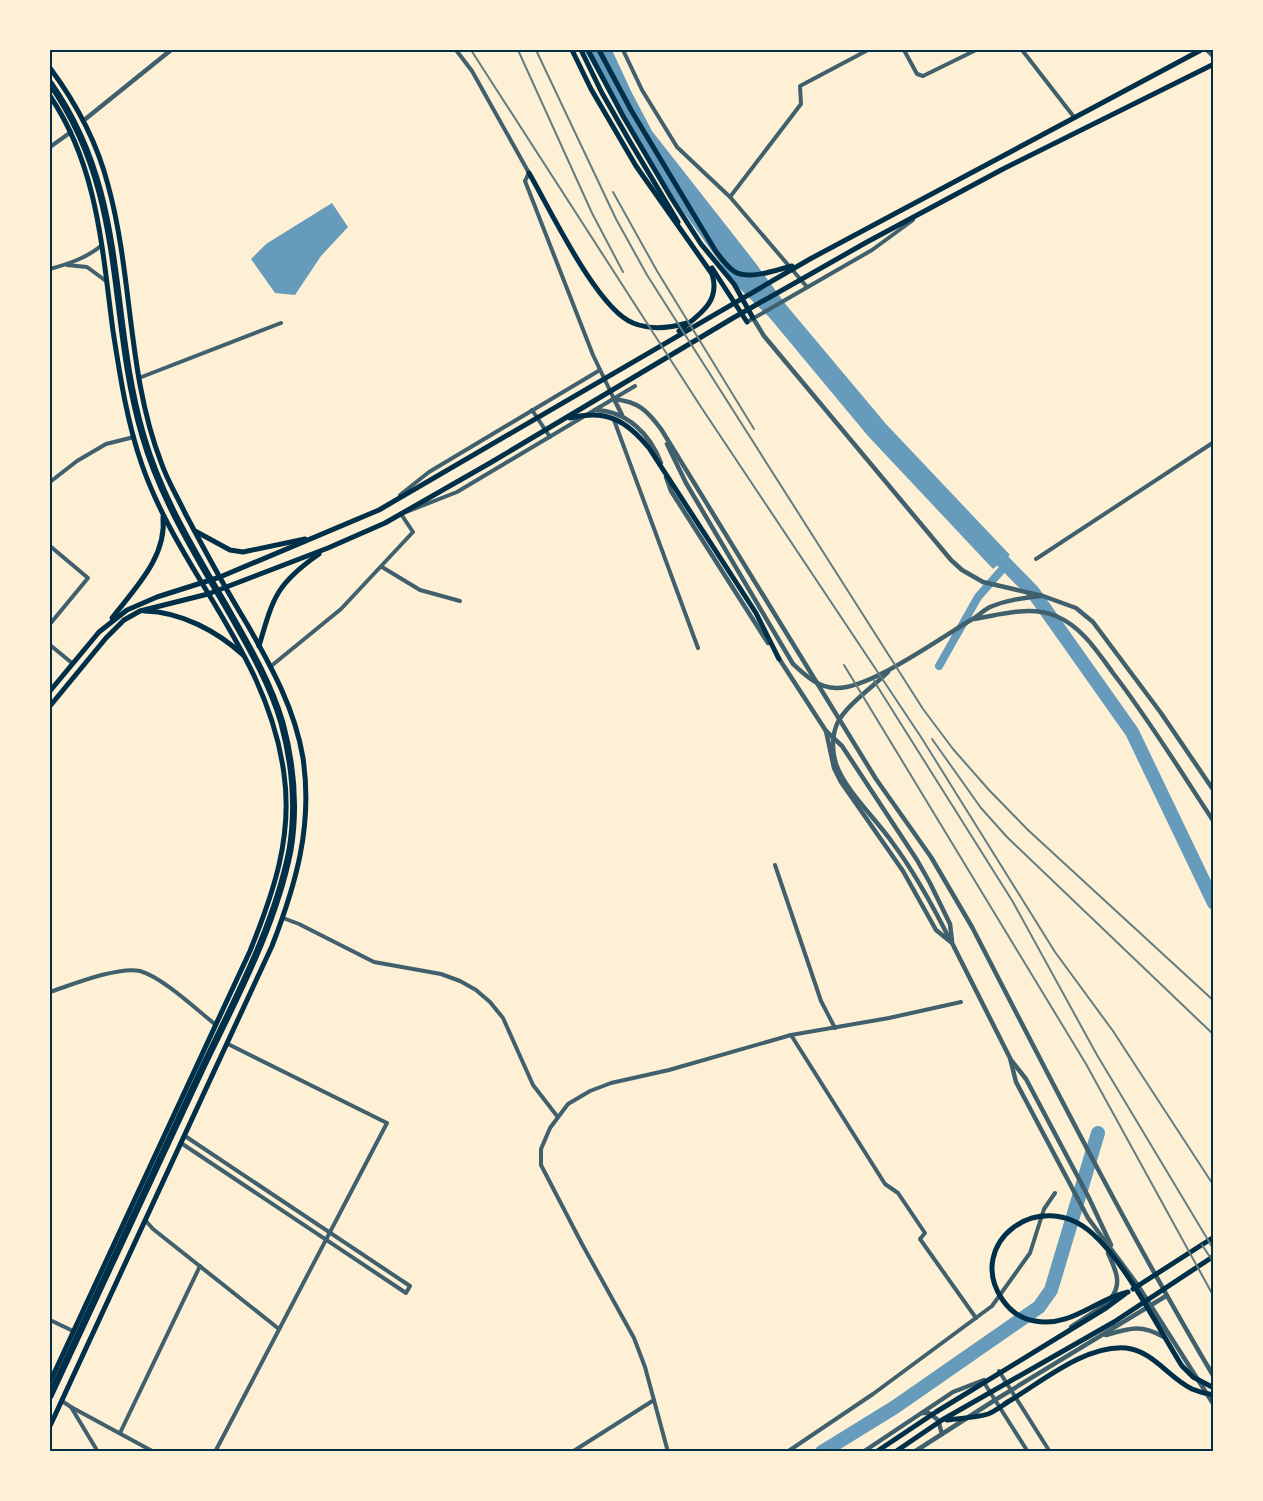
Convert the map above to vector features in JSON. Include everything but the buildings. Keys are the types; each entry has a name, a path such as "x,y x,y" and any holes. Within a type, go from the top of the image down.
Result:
{"highway":[{"path":"50,83 81,137 94,168 102,197 111,238 131,389 154,469 178,522 267,683 286,742 294,801 291,839 284,875 256,952 50,1396"}],"main road":[{"path":"572,50 591,89 636,166 712,274 715,284 714,294 709,304 663,343"},
{"path":"581,50 602,93 666,203 747,322"},
{"path":"588,50 623,116 672,199 701,244 734,284 753,318"},
{"path":"598,50 674,183 715,250 730,268 736,273 749,275 802,263"},
{"path":"108,623 140,603 220,577 321,536 393,502 802,263 1201,50"},
{"path":"50,706 106,638 124,620 140,611 226,588 328,548 401,514 733,318 867,242 1003,170 1214,64"},
{"path":"50,68 83,122 99,156 112,199 145,411 161,463 194,530 286,699 303,759 305,787 304,834 300,861 283,918 262,971 50,1426"},
{"path":"50,96 71,132 91,189 103,245 120,376 134,437 146,474 163,512 202,584 231,629 252,668 267,705 280,752 286,788 286,828 281,863 250,951 50,1382"},
{"path":"529,173 590,280 610,307 633,323 647,326 664,327 689,323"},
{"path":"554,425 577,416 606,415 635,431 649,448 756,614 779,659"},
{"path":"50,691 108,623 155,559 162,543 163,512"},
{"path":"194,530 230,550 243,552 321,536"},
{"path":"259,646 271,604 278,591 302,566 328,548"},
{"path":"140,611 159,611 190,621 215,634 248,660"},
{"path":"252,668 260,659 267,661"},
{"path":"173,1119 189,1126"},
{"path":"1128,1292 1117,1294 1086,1311 1056,1323 1036,1321 1018,1315 1004,1303 998,1294 993,1275 996,1250 1013,1227 1029,1218 1049,1215 1076,1222 1093,1234 1123,1270 1182,1366 1193,1377 1214,1388"},
{"path":"876,1452 936,1412 1106,1308 1214,1237"},
{"path":"895,1452 942,1420 1113,1322 1214,1256"},
{"path":"942,1420 988,1414 1071,1363 1096,1351 1114,1348 1128,1348 1142,1353 1164,1366 1189,1388 1214,1395"}],"street":[{"path":"50,147 171,50"},
{"path":"456,50 472,71 529,173 525,181 600,370 622,416"},
{"path":"623,50 642,90 677,147 730,198 807,287"},
{"path":"730,198 801,104 800,86 868,50"},
{"path":"904,50 917,74 923,76 976,50"},
{"path":"1022,50 1074,117"},
{"path":"1207,50 1214,57"},
{"path":"747,322 872,249 923,212"},
{"path":"50,268 87,256 103,245"},
{"path":"64,265 87,267 107,283"},
{"path":"753,318 765,336 847,436 925,530 962,570 983,582 1043,596 1076,608 1093,622 1161,712 1214,790"},
{"path":"139,378 281,323"},
{"path":"393,502 429,472 600,370"},
{"path":"270,667 341,609 413,532 401,514 457,492 634,386"},
{"path":"614,399 631,401 641,407 661,429 876,779 931,857 957,900 1110,1194 1214,1377"},
{"path":"608,402 698,648"},
{"path":"532,410 549,437"},
{"path":"595,410 611,411 622,416 636,426 649,441 658,455 671,491 825,731 842,746 918,860 950,924 952,943"},
{"path":"661,429 686,483 783,648 793,663 807,677 822,685 835,688 858,683 890,670 990,607 1043,596"},
{"path":"50,482 77,460 106,444 134,437"},
{"path":"1036,559 1214,442"},
{"path":"50,546 88,578 50,624"},
{"path":"382,567 420,590 460,601"},
{"path":"972,619 1015,611 1031,611 1054,615 1068,622 1084,635 1135,701 1214,822"},
{"path":"50,645 72,663"},
{"path":"890,670 848,709 837,723 832,742 837,765 852,790 895,844 935,911 1010,1058 1029,1085 1088,1196 1123,1270"},
{"path":"799,689 799,681 803,676 807,675 816,679"},
{"path":"825,731 834,768 842,782 903,871 936,930 952,943"},
{"path":"775,865 821,1001 835,1028"},
{"path":"283,918 374,962 441,974 476,990 503,1018 533,1085 557,1116"},
{"path":"50,992 95,977 131,970 141,971 163,984 216,1026"},
{"path":"668,1452 645,1367 634,1338 541,1165 540,1154 543,1142 557,1116 568,1104 602,1086 791,1035 889,1018 961,1002"},
{"path":"791,1035 885,1184 898,1193 925,1233 920,1239 976,1318"},
{"path":"215,1452 387,1122 228,1044"},
{"path":"1010,1058 1016,1082 1088,1218 1137,1284 1214,1405"},
{"path":"181,1143 406,1293 410,1287 184,1136"},
{"path":"787,1452 873,1394 992,1306 1030,1253 1044,1209 1055,1193"},
{"path":"146,1220 153,1229 279,1329"},
{"path":"1099,1309 1113,1296 1118,1281 1100,1234"},
{"path":"120,1433 200,1266"},
{"path":"863,1452 953,1392 983,1381 1154,1273"},
{"path":"914,1452 1166,1296"},
{"path":"50,1320 73,1331"},
{"path":"1101,1336 1131,1328 1144,1328 1174,1342"},
{"path":"999,1371 1050,1452"},
{"path":"983,1381 1028,1452"},
{"path":"572,1452 654,1400"},
{"path":"62,1401 154,1452"},
{"path":"71,1407 98,1452"},
{"path":"922,1413 929,1413 938,1420 942,1434"}],"water":[{"path":"584,50 612,50 652,131 787,306 886,424 1010,555 993,569 868,436 769,317 737,286 654,171"},
{"path":"332,203 348,227 321,256 295,295 275,293 251,259 266,244"}],"waterway":[{"path":"991,549 1033,592 1132,732 1214,903"},
{"path":"939,666 978,597 1006,565"},
{"path":"822,1452 895,1407 1039,1307 1051,1290 1098,1133"}],"railway":[{"path":"471,50 701,407 921,737 1055,952 1113,1031 1214,1186"},
{"path":"518,50 592,213 623,272"},
{"path":"536,50 616,219 647,275 923,709 953,749 1028,830 1214,1001"},
{"path":"613,192 657,271 754,429"},
{"path":"844,665 1086,1064 1214,1297"},
{"path":"874,681 1013,902 1097,1055 1214,1250"},
{"path":"932,739 981,808 1007,837 1214,1035"},
{"path":"1202,1245 1214,1263"}]}
